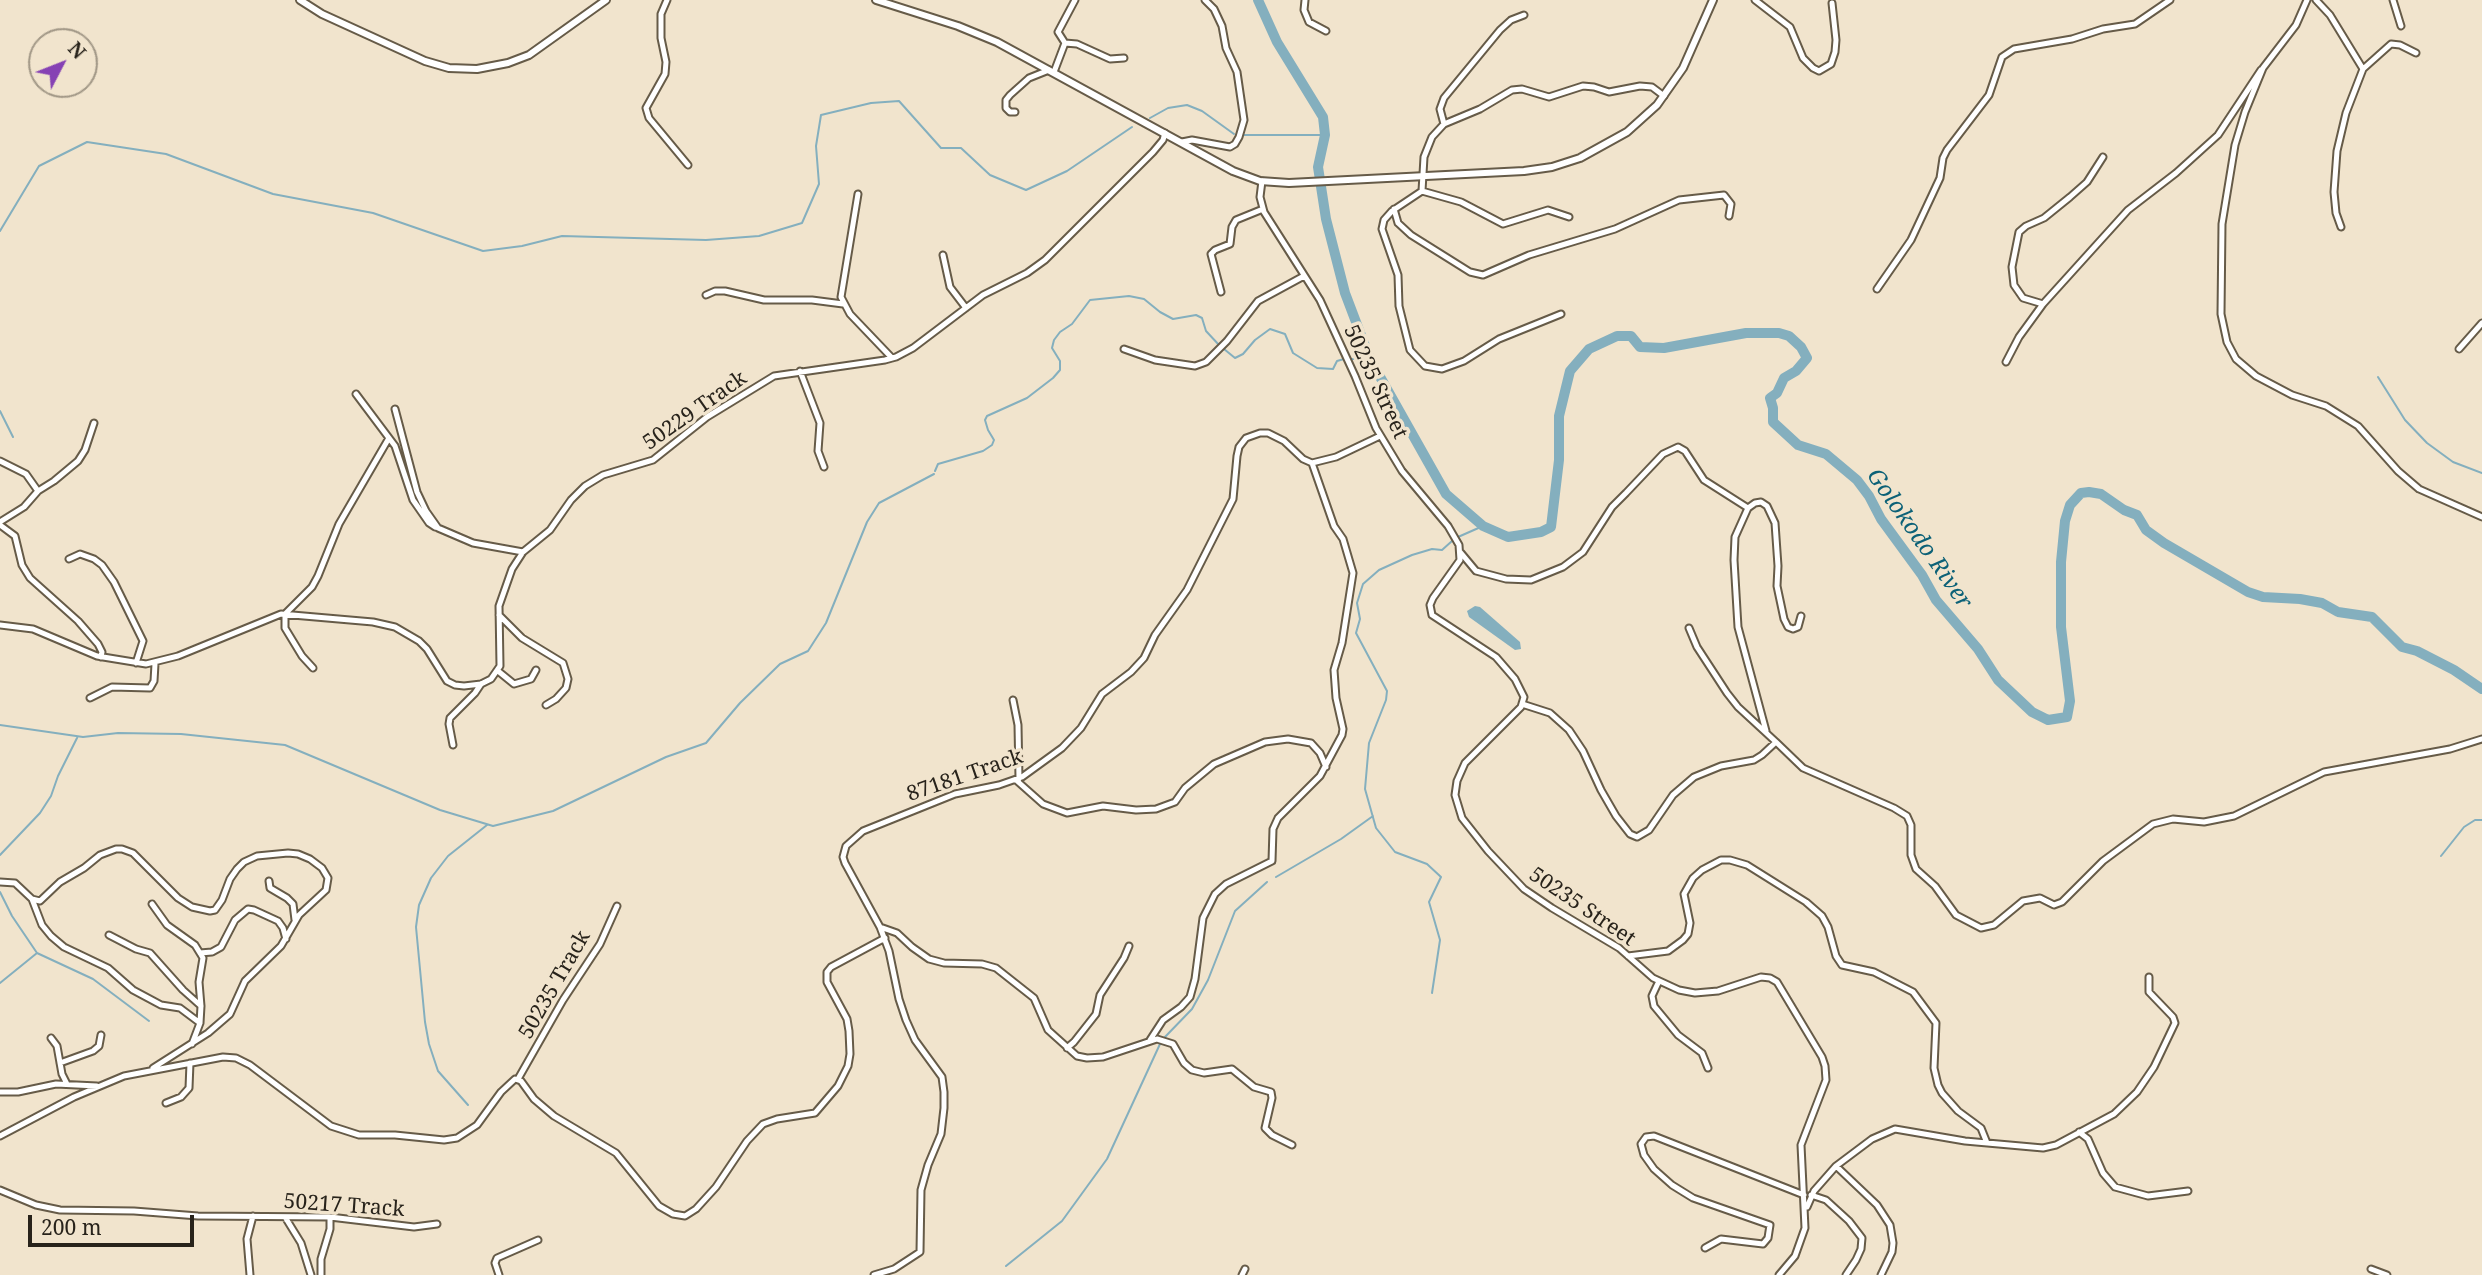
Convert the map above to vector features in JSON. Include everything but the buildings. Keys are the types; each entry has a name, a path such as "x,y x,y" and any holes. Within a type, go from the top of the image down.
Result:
{"street":[{"path":"300,0 322,14 425,61 449,68 477,69 508,63 528,55 606,0"},
{"path":"667,0 661,14 665,74 646,108 649,118 688,165"},
{"path":"876,0 979,34 1233,171 1262,181 1303,183 1524,172 1566,163 1616,140 1648,114 1683,68 1713,0"},
{"path":"1065,43 1058,32 1075,0"},
{"path":"1182,142 1192,140 1230,147 1239,137 1244,120 1237,72 1226,48 1222,26 1214,9 1205,0"},
{"path":"1305,0 1304,10 1309,22 1326,31"},
{"path":"1755,0 1790,27 1803,58 1819,71 1830,64 1835,52 1832,2"},
{"path":"1877,289 1911,240 1940,178 1943,158 1989,95 2002,57 2014,49 2134,24 2170,0"},
{"path":"2006,362 2019,337 2043,304 2128,210 2176,173 2218,135 2296,25 2306,0"},
{"path":"2316,0 2330,15 2363,69"},
{"path":"2393,0 2401,26"},
{"path":"1444,124 1440,109 1444,98 1500,30 1511,20 1524,15"},
{"path":"1052,71 1065,43"},
{"path":"1065,43 1077,44 1110,59 1124,58"},
{"path":"2341,227 2336,213 2334,192 2337,151 2346,113 2363,69 2391,44 2400,45 2416,53"},
{"path":"2263,68 2235,145 2222,224 2221,314 2231,351 2256,376 2292,395 2326,406 2358,426 2398,471 2420,489 2482,517"},
{"path":"1015,111 1010,112 1005,105 1010,95 1032,76 1052,71"},
{"path":"1422,191 1421,177 1426,149 1444,124 1517,89 1549,97 1583,86 1609,92 1640,86 1652,87 1664,96"},
{"name":"50229 Track","path":"498,671 502,659 498,614 507,579 523,552 550,530 577,492 594,479 653,460 707,417 774,376 892,358 913,348 991,290 1045,261 1153,152 1165,133"},
{"path":"2043,304 2023,298 2014,285 2012,267 2019,232 2044,218 2070,197 2087,182 2103,158"},
{"name":"50235 Street","path":"1262,181 1260,197 1263,209 1320,300 1380,436 1402,471 1454,535 1461,554"},
{"path":"1561,314 1499,339 1464,361 1442,369 1425,366 1410,350 1399,306 1398,275 1382,229 1384,220 1394,209 1422,191 1461,202 1503,224 1548,211 1569,217"},
{"path":"858,194 841,290 843,304 892,358"},
{"path":"1394,209 1398,223 1411,235 1470,272 1483,275 1529,255 1615,229 1679,200 1724,195 1730,200 1732,209 1729,216"},
{"path":"1221,292 1211,254 1230,244 1232,227 1236,220 1263,209"},
{"path":"943,255 950,287 966,308"},
{"path":"1124,349 1155,360 1195,366 1206,362 1227,341 1258,301 1304,276"},
{"path":"706,295 725,291 764,300 812,300 843,304"},
{"path":"2459,349 2482,323"},
{"path":"800,371 820,423 818,451 824,467"},
{"path":"356,394 400,455 413,500 429,523 473,543 523,552"},
{"path":"395,409 416,492 438,528"},
{"path":"94,423 81,457 38,491 24,507 0,524 15,536 22,565 30,578 78,621 98,644 101,657"},
{"name":"87181 Track","path":"874,1275 894,1269 920,1252 921,1190 941,1134 944,1108 942,1077 915,1040 906,1020 885,938 845,863 844,852 850,840 863,831 955,794 1017,780 1062,748 1081,729 1102,694 1131,672 1144,658 1155,635 1186,590 1233,499 1237,456 1239,447 1246,438 1268,433 1284,441 1303,459 1312,463"},
{"path":"1150,1040 1163,1020 1190,997 1202,922 1215,894 1226,884 1272,861 1272,837 1278,818 1326,767 1343,729 1336,698 1334,670 1342,643 1353,573 1343,539 1334,526 1312,463 1336,457 1380,436"},
{"path":"313,668 302,656 285,628 285,614 312,587 339,524 389,438"},
{"path":"1461,554 1476,571 1506,579 1531,579 1563,567 1583,552 1612,507 1663,454 1678,447 1685,451 1704,480 1748,508"},
{"path":"0,461 26,474 38,491"},
{"path":"1766,731 1738,627 1734,543 1748,508 1755,503 1761,502 1767,506 1771,514 1776,540 1777,586 1784,620 1793,629 1798,627 1801,616"},
{"path":"69,559 80,554 94,559 114,582 143,641 136,663"},
{"path":"1461,554 1457,567 1433,598 1430,605 1432,615 1496,657 1515,679 1524,696 1522,704 1550,713 1569,730 1583,751 1616,816 1630,834 1637,837 1644,835 1673,795 1695,777 1721,766 1754,760 1776,741"},
{"path":"0,625 33,629 101,657 155,664 271,616 285,614 387,624 407,633 427,649 447,681 464,686 481,684 491,679 498,671 514,684 531,679 536,670"},
{"path":"498,614 522,638 563,663 568,679 565,688 556,699 546,705"},
{"path":"1689,628 1697,647 1738,707 1803,768 1907,816 1911,825 1911,855 1916,869 1935,886 1956,915 1975,926 1986,928 1994,925 2023,901 2040,898 2054,905 2062,902 2103,861 2153,824 2180,818 2204,822 2234,816 2324,772 2450,749 2482,739"},
{"path":"90,698 112,687 150,688 154,681 155,664"},
{"path":"453,745 450,718 481,684"},
{"path":"1013,700 1018,724 1017,780 1043,804 1067,813 1103,806 1156,810 1175,802 1185,788 1214,764 1265,742 1288,739 1311,743 1320,753 1326,767"},
{"name":"50235 Street","path":"1522,704 1465,763 1460,772 1455,795 1457,808 1488,851 1524,889 1599,935 1659,981 1679,990 1695,993 1718,991 1761,977 1770,978 1781,987 1822,1057 1826,1072 1824,1088 1801,1145 1805,1228 1800,1247 1791,1263 1779,1275"},
{"path":"0,1136 98,1087 151,1069 217,1027 228,1017 245,981 286,939 295,920 323,894 328,878 322,868 310,859 288,853 257,856 244,862 230,878 222,900 212,911 201,910 171,892 133,853 119,848 100,855 60,882 43,900 32,900"},
{"path":"1628,956 1668,951 1683,940 1690,923 1684,894 1693,878 1702,870 1721,860 1747,865 1806,902 1822,916 1836,956 1842,965 1874,972 1913,992 1936,1023 1934,1068 1938,1085 1958,1111 1980,1128 1987,1143"},
{"path":"269,881 270,888 293,904 295,920"},
{"path":"0,882 15,883 32,900 42,925 64,947 108,968 133,990 161,1005 180,1008 200,1023"},
{"path":"152,904 167,925 191,941 203,960 199,991 200,1023 192,1044"},
{"name":"50235 Track","path":"151,1069 223,1057 244,1061 321,1120 346,1132 444,1140 457,1138 472,1129 506,1085 519,1079 563,1000 600,944 617,906"},
{"path":"201,953 212,953 221,947 235,920 248,909 278,921 286,939"},
{"path":"880,927 897,933 929,959 944,963 982,964 996,968 1034,998 1048,1030 1066,1048 1082,1057 1103,1057 1150,1040 1163,1040 1173,1044 1184,1063 1192,1070 1204,1073 1232,1069 1254,1087 1269,1091 1272,1098 1266,1131 1292,1145"},
{"path":"109,936 150,953 201,1006"},
{"path":"519,1079 534,1098 554,1116 617,1153 659,1206 673,1214 685,1216 696,1209 716,1187 747,1141 763,1124 816,1113 838,1086 848,1066 849,1031 847,1018 827,982 827,972 831,967 885,938"},
{"path":"1066,1048 1096,1014 1100,995 1129,946"},
{"path":"1806,1210 1811,1195 1836,1166 1872,1139 1895,1129 1987,1143 2043,1148 2056,1145 2114,1114 2128,1102 2154,1067 2170,1036 2174,1020 2149,992 2149,977"},
{"path":"1659,981 1652,996 1654,1006 1678,1035 1702,1053 1708,1068"},
{"path":"61,1063 96,1049 101,1035"},
{"path":"51,1038 57,1046 67,1084"},
{"path":"166,1103 181,1097 189,1088 190,1063"},
{"path":"0,1092 18,1093 44,1085 98,1087"},
{"path":"2079,1132 2088,1139 2103,1173 2115,1187 2148,1196 2188,1191"},
{"path":"1705,1248 1721,1238 1763,1244 1768,1238 1770,1225 1693,1198 1672,1185 1654,1170 1644,1155 1641,1144 1646,1137 1654,1136 1804,1195"},
{"path":"1836,1166 1877,1205 1890,1225 1894,1243 1881,1275"},
{"name":"50217 Track","path":"0,1190 50,1209 198,1216 330,1217 403,1226 437,1224"},
{"path":"1811,1195 1826,1200 1849,1220 1862,1238 1856,1260 1846,1275"},
{"path":"250,1275 247,1239 253,1216"},
{"path":"285,1217 301,1243 311,1275"},
{"path":"321,1275 330,1217"},
{"path":"499,1275 495,1263 499,1256 538,1240"},
{"path":"2371,1269 2387,1275"}],"water":[{"path":"1475,606 1480,607 1520,642 1521,649 1515,650 1469,617 1467,611"}],"waterway":[{"name":"Golokodo River","path":"1258,0 1277,42 1323,117 1325,135 1318,167 1326,219 1345,293 1370,359 1446,494 1483,526 1508,537 1541,532 1551,527 1559,460 1559,416 1570,371 1589,349 1617,336 1631,336 1640,347 1664,348 1746,333 1779,333 1789,336 1801,347 1807,358 1796,371 1784,378 1777,393 1770,398 1773,422 1798,445 1826,454 1857,480 1936,600 1978,649 1998,680 2032,712 2048,720 2067,717 2070,701 2061,627 2061,562 2065,521 2070,505 2081,493 2089,492 2101,494 2124,510 2137,515 2146,530 2164,543 2248,592 2263,597 2322,603 2338,612 2372,617 2402,647 2417,651 2454,670 2482,689"},
{"path":"0,231 39,166 87,142 166,154 273,194 373,213 483,251 522,246 562,236 706,240 759,236 802,223 819,184 816,146 821,115 871,103 899,101 941,148 961,148 990,175 1026,190 1067,171 1132,127"},
{"path":"1150,118 1168,108 1187,105 1202,111 1234,134"},
{"path":"1242,135 1325,135"},
{"path":"935,471 938,464 983,451 992,445 994,440 985,420 987,416 1027,398 1053,378 1060,370 1060,361 1052,348 1054,340 1072,324 1090,300 1129,296 1144,299 1173,319 1196,315 1202,318 1206,331 1219,345"},
{"path":"1224,349 1235,358 1270,329 1285,334 1293,353 1317,368 1333,369 1337,361 1344,359"},
{"path":"1351,359 1370,359"},
{"path":"2378,377 2405,420 2427,443 2453,462 2482,473"},
{"path":"0,411 13,437"},
{"path":"0,725 83,737 118,733 181,734 285,745 440,810 493,826 553,811 666,757 706,743 740,703 780,664 808,651 826,623 867,522 879,503 934,474"},
{"path":"1458,537 1483,526"},
{"path":"1432,993 1440,940 1429,902 1441,877 1427,864 1395,852 1376,828 1365,789 1369,743 1387,691 1356,633 1360,619 1357,603 1363,584 1379,570 1412,555 1432,549 1442,550 1452,541"},
{"path":"0,855 40,813 51,796 77,738"},
{"path":"1276,877 1341,839 1373,816"},
{"path":"2441,856 2464,827 2475,820 2482,820"},
{"path":"468,1105 438,1071 429,1044 416,927 419,905 431,878 448,856 487,825"},
{"path":"1164,1038 1192,1009 1208,980 1235,911 1267,882"},
{"path":"0,892 12,916 37,953 93,979 149,1021"},
{"path":"0,983 37,953"},
{"path":"1006,1266 1062,1221 1107,1159 1160,1044"}]}
